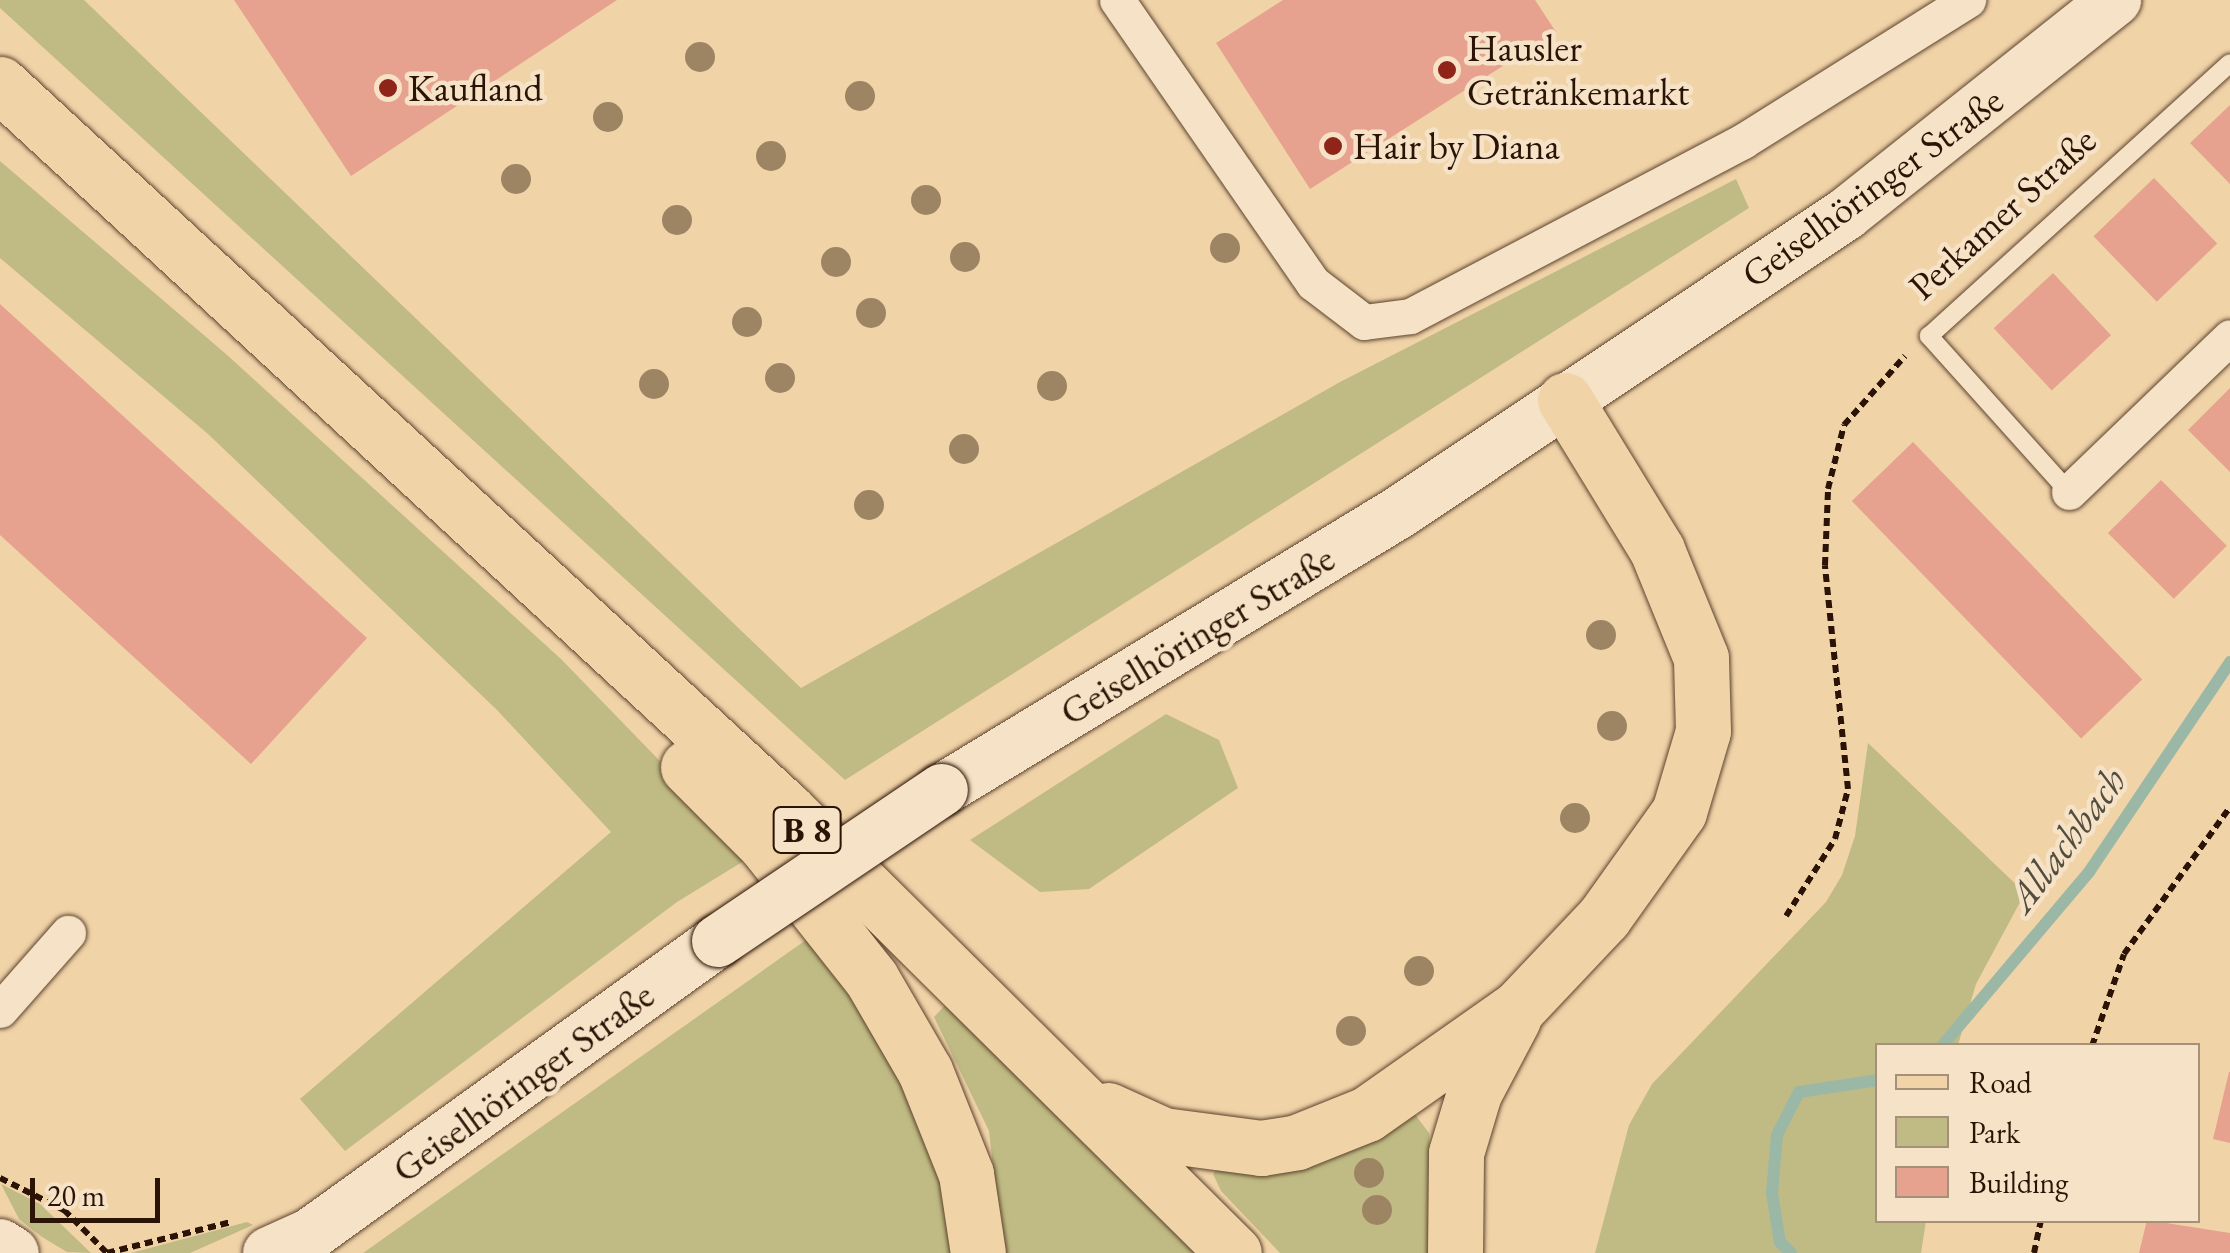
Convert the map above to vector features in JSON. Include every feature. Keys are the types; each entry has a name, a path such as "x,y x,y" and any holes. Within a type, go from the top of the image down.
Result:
{"main road":[{"name":"Geiselhöringer Straße","path":"252,1237 311,1234 718,941 942,790 1398,513 1846,214 2114,0"},
{"name":"B 8","path":"0,84 520,564 1087,1101 1234,1253"},
{"path":"1087,1101 1190,1141 1260,1148 1297,1142 1406,1091 1520,1007 1604,916 1679,812 1703,732 1700,658 1681,602 1648,534 1566,400"},
{"path":"520,564 640,718 765,844 871,978 925,1070 966,1174 978,1253"},
{"path":"1455,1253 1456,1153 1474,1093 1520,1007"},
{"path":"0,1245 13,1253"}],"street":[{"path":"1117,0 1313,284 1364,322 1410,316 1743,140 1968,0"},
{"name":"Perkamer Straße","path":"2068,492 2230,337"},
{"path":"0,1010 68,933"}],"lane":[{"name":"Perkamer Straße","path":"2068,492 1929,336 2230,63"}],"path":[{"path":"1786,916 1835,839 1848,790 1825,565 1828,488 1844,425 1882,376 1929,336"},
{"path":"2093,1043 2124,954 2230,807"},
{"path":"0,1178 64,1210 107,1253 252,1237"},
{"path":"2034,1253 2040,1223"}],"green space":[{"path":"0,0 84,0 801,688 1340,382 1736,179 1749,208 845,780 0,8"},
{"path":"0,161 226,354 561,659 752,856 677,902 345,1151 300,1099 611,832 497,710 208,434 0,258"},
{"path":"1166,714 1219,740 1238,788 1089,889 1040,892 970,840"},
{"path":"1868,743 2025,893 1976,984 1959,1043 1875,1043 1875,1223 1926,1223 1921,1253 1595,1253 1629,1125 1652,1084 1826,902 1842,875 1855,836"},
{"path":"813,935 927,1115 955,1253 363,1253"},
{"path":"949,1001 1203,1253 1003,1253 989,1131 934,1017"},
{"path":"1414,1113 1429,1133 1432,1253 1280,1253 1221,1191 1213,1174 1218,1167"},
{"path":"1,1184 40,1204 91,1253 67,1252 42,1237 19,1219"},
{"path":"247,1222 253,1225 190,1253 131,1253"}],"building":[{"name":"Kaufland","path":"234,0 617,0 351,176"},
{"path":"1283,0 1535,0 1556,32 1310,189 1216,43"},
{"path":"2230,105 2230,184 2190,143"},
{"path":"2154,178 2217,243 2157,302 2094,236"},
{"path":"2053,273 2111,335 2052,390 1994,328"},
{"path":"0,304 367,638 251,764 0,535"},
{"path":"2230,388 2230,472 2188,430"},
{"path":"1913,442 2142,679 2081,738 1852,501"},
{"path":"2161,480 2227,546 2174,599 2108,533"},
{"path":"2230,1072 2230,1143 2213,1139"},
{"path":"2146,1223 2230,1233 2230,1253 2139,1253"}],"waterway":[{"name":"Allachbach","path":"1945,1043 2089,872 2230,662"},
{"name":"Allachbach","path":"1791,1253 1780,1242 1772,1193 1777,1135 1799,1092 1875,1080"}],"place":[{"name":"Hausler Getränkemarkt","path":"1447,70"},
{"name":"Kaufland","path":"388,88"},
{"name":"Hair by Diana","path":"1333,146"}]}
